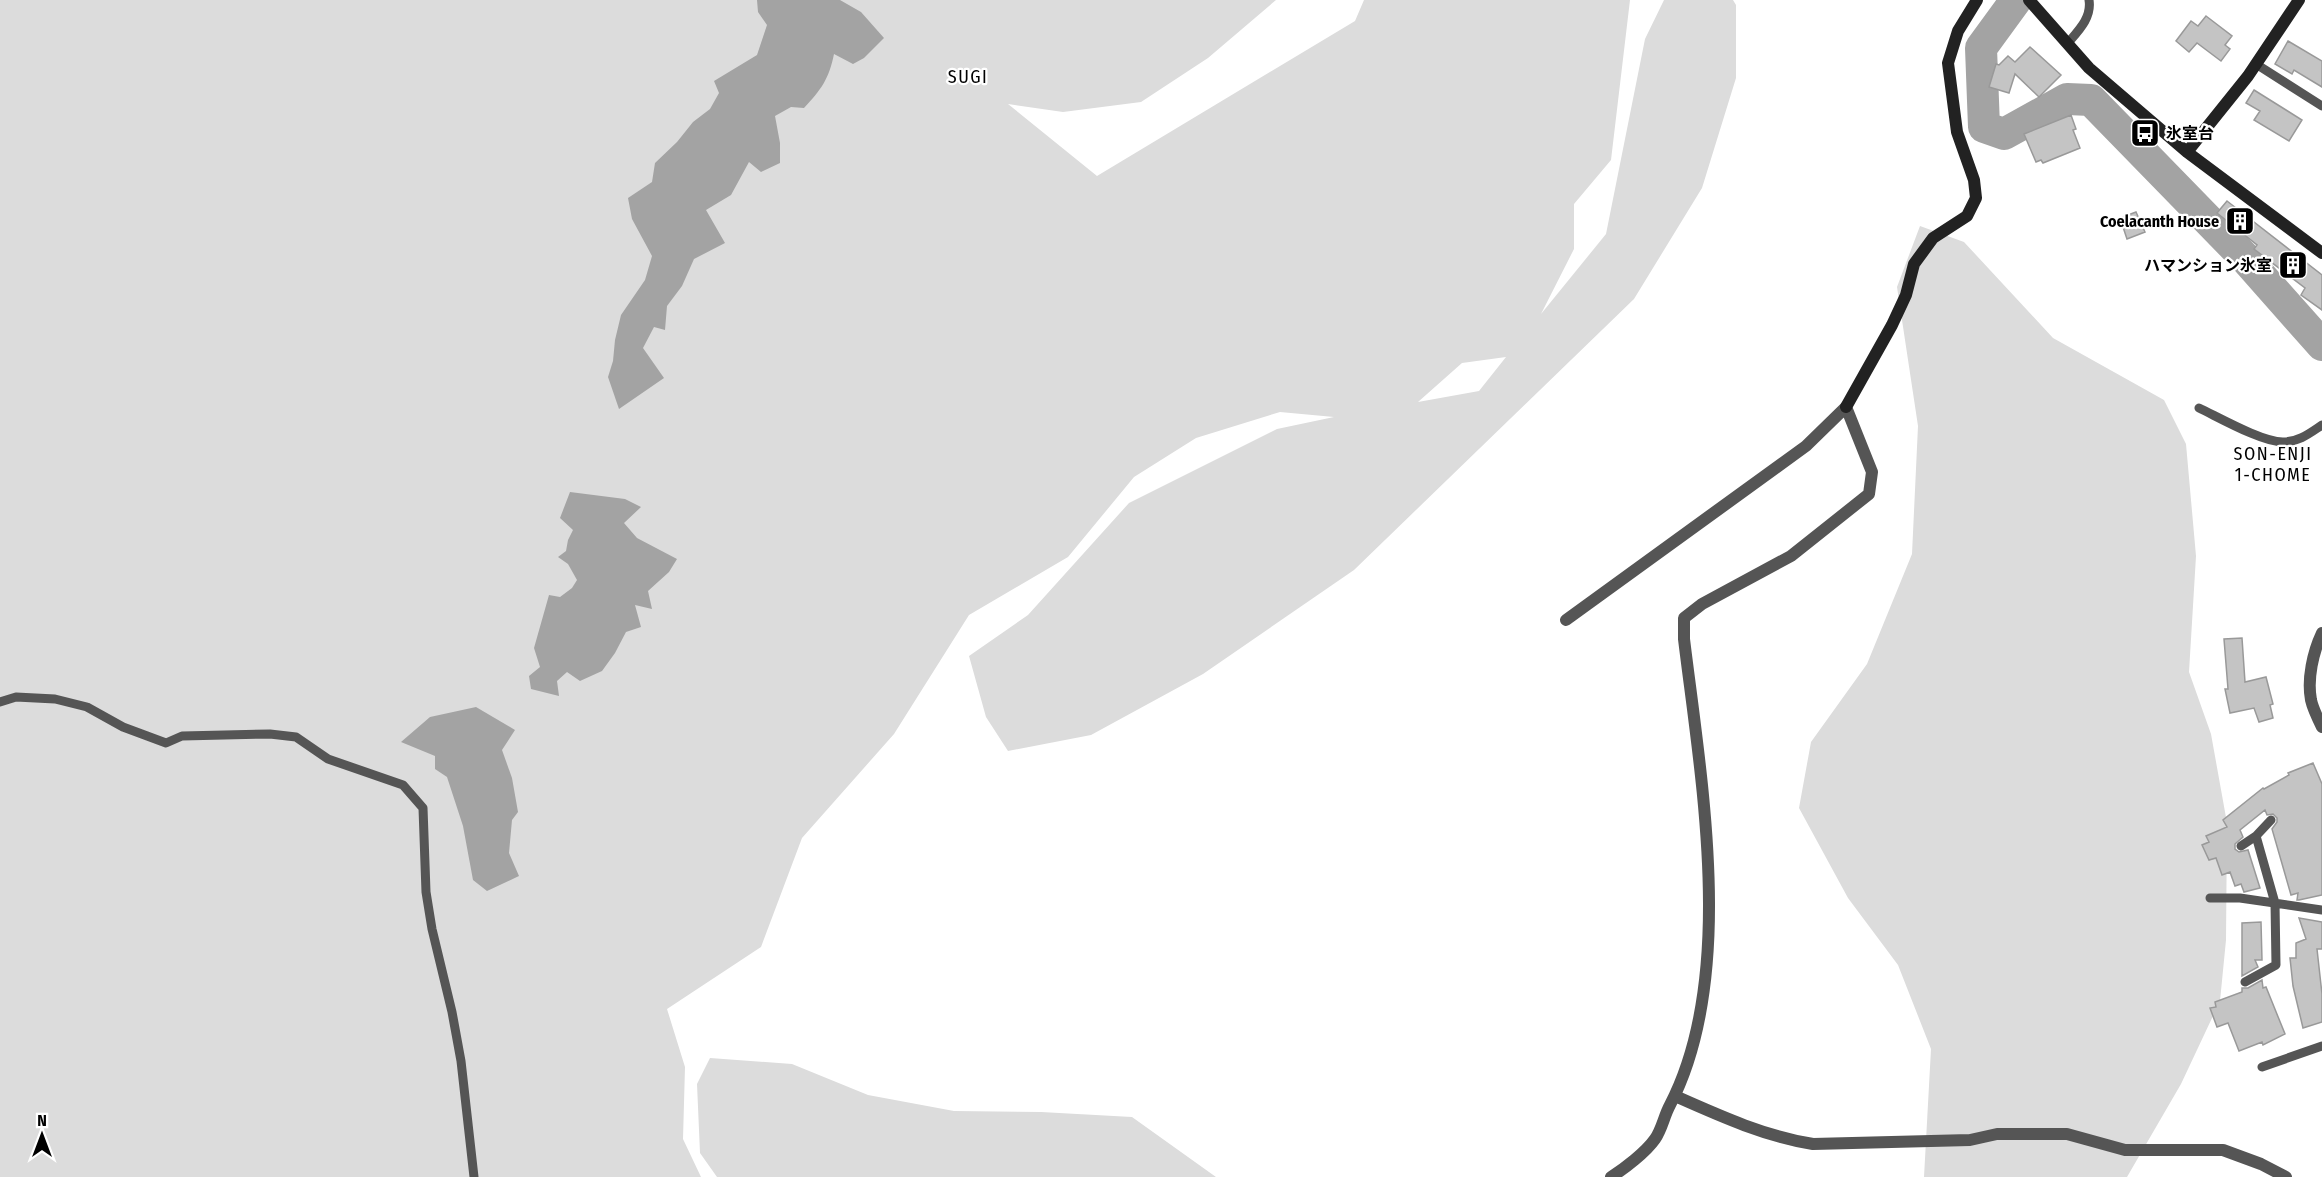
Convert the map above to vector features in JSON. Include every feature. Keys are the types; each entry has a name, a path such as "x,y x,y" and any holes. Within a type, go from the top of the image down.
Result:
{"street":[{"path":"1566,620 1806,446 1846,407 1892,325 1906,295 1914,264 1933,238 1967,216 1976,198 1974,180 1957,132 1948,63 1958,31 1977,0"},
{"path":"2187,152 2256,64 2299,0"},
{"path":"2033,5 2089,68 2187,152 2322,253"},
{"path":"1611,1177 1621,1171 1656,1138 1683,1077 1700,1012 1707,957 1708,879 1703,793 1684,639 1684,618 1702,604 1791,556 1869,494 1872,472 1846,407"},
{"path":"2322,633 2316,647 2311,675 2311,700 2322,727"},
{"path":"1675,1095 1737,1124 1813,1144 1970,1140 1997,1134 2067,1134 2125,1150 2223,1150 2261,1164 2286,1177"}],"lane":[{"path":"2067,44 2085,23 2089,0"},
{"path":"2256,64 2322,106"},
{"path":"2199,408 2268,439 2284,442 2301,439 2322,425"},
{"path":"0,702 16,697 55,699 87,707 123,728 166,743 182,736 270,734 296,737 328,759 403,785 423,808 428,901 432,929 453,1011 474,1177"},
{"path":"2241,846 2256,836 2271,820"},
{"path":"2245,982 2276,965 2275,903 2256,836"},
{"path":"2210,898 2240,898 2322,910"},
{"path":"2262,1067 2322,1046"}],"shaded area":[{"path":"0,0 1276,0 1208,58 1141,102 1063,112 1008,104 1097,176 1355,21 1364,0 1630,0 1611,160 1574,204 1574,249 1541,314 1606,234 1645,39 1664,0 1733,0 1736,5 1736,78 1702,188 1634,299 1354,570 1203,674 1091,735 1008,751 986,717 969,656 1028,615 1129,503 1277,429 1334,417 1280,412 1196,438 1134,477 1068,557 969,615 894,734 802,838 761,947 667,1009 685,1067 683,1139 701,1177 0,1177","holes":["1506,357 1479,391 1418,402 1462,363"]},
{"path":"757,0 840,0 861,12 884,38 864,58 853,64 834,54 824,84 804,108 791,107 775,116 780,143 780,163 761,172 749,162 731,195 706,210 725,243 694,259 682,286 667,306 665,330 654,327 643,348 664,378 619,409 608,377 613,361 615,340 621,315 645,280 652,256 632,219 628,198 652,182 655,163 677,142 693,122 710,109 719,93 714,81 757,55 767,25 758,12"},
{"path":"1920,226 1964,242 2053,338 2164,400 2186,444 2196,556 2189,672 2211,734 2227,823 2226,940 2220,1001 2181,1084 2127,1177 1924,1177 1931,1049 1898,965 1848,898 1799,808 1811,742 1867,664 1912,554 1918,426 1897,287"},
{"path":"570,492 625,499 641,507 624,523 637,538 677,559 669,572 648,591 652,609 635,605 641,627 626,632 602,671 580,681 567,672 557,681 559,696 531,689 529,676 540,667 534,648 549,595 560,597 572,588 577,580 568,564 558,557 566,551 573,530 560,518"},
{"path":"476,707 515,730 502,750 512,778 518,812 512,820 509,853 519,876 487,891 473,880 463,826 447,777 435,769 435,756 401,742 430,717"},
{"path":"710,1058 792,1064 868,1095 954,1111 1041,1112 1132,1117 1216,1177 717,1177 700,1153 697,1084"}],"building":[{"path":"2206,16 2232,36 2225,45 2230,49 2221,61 2197,43 2189,52 2176,41 2191,21 2198,26"},
{"path":"2288,41 2322,61 2322,87 2294,70 2292,74 2275,64"},
{"path":"2030,47 2061,75 2039,97 2015,74 2009,93 1989,87 1996,64 1999,65 2008,56 2015,62"},
{"path":"2254,90 2302,120 2289,141 2254,120 2260,111 2246,103"},
{"path":"2071,115 2076,129 2073,130 2080,148 2043,163 2041,160 2036,162 2024,134"},
{"path":"2227,201 2322,275 2322,310 2301,295 2305,288 2254,249 2257,245 2217,213"},
{"path":"2136,212 2145,232 2127,239 2120,218"},
{"path":"2242,638 2245,682 2266,677 2273,704 2270,705 2273,718 2259,722 2254,708 2230,713 2225,689 2228,689 2224,639"},
{"path":"2313,763 2322,784 2322,895 2297,900 2298,893 2291,895 2272,829 2277,818 2273,814 2267,815 2265,810 2240,830 2243,837 2235,844 2235,849 2239,852 2248,850 2260,888 2244,892 2241,884 2235,886 2230,872 2222,875 2216,858 2209,860 2202,845 2209,842 2206,836 2227,827 2223,820 2263,788 2289,775 2288,773"},
{"path":"2299,918 2322,922 2322,949 2317,949 2322,994 2322,1022 2303,1028 2293,986 2290,958 2296,958 2296,943 2306,939"},
{"path":"2261,922 2262,960 2255,960 2258,967 2242,976 2242,923"},
{"path":"2262,980 2263,988 2266,987 2285,1034 2263,1045 2262,1042 2239,1051 2228,1023 2217,1027 2210,1008 2216,1007 2215,1002 2242,992 2242,988 2248,988"}],"waterway":[{"path":"2016,0 1981,48 1984,127 2004,134 2067,99 2091,100 2245,258 2322,345"}],"place":[{"name":"氷室台","path":"2145,133"},
{"name":"Coelacanth House","path":"2240,221"},
{"name":"ハマンション氷室","path":"2293,265"}],"district":[{"name":"SUGI","path":"968,77"},
{"name":"SON-ENJI 1-CHOME","path":"2273,464"}]}
